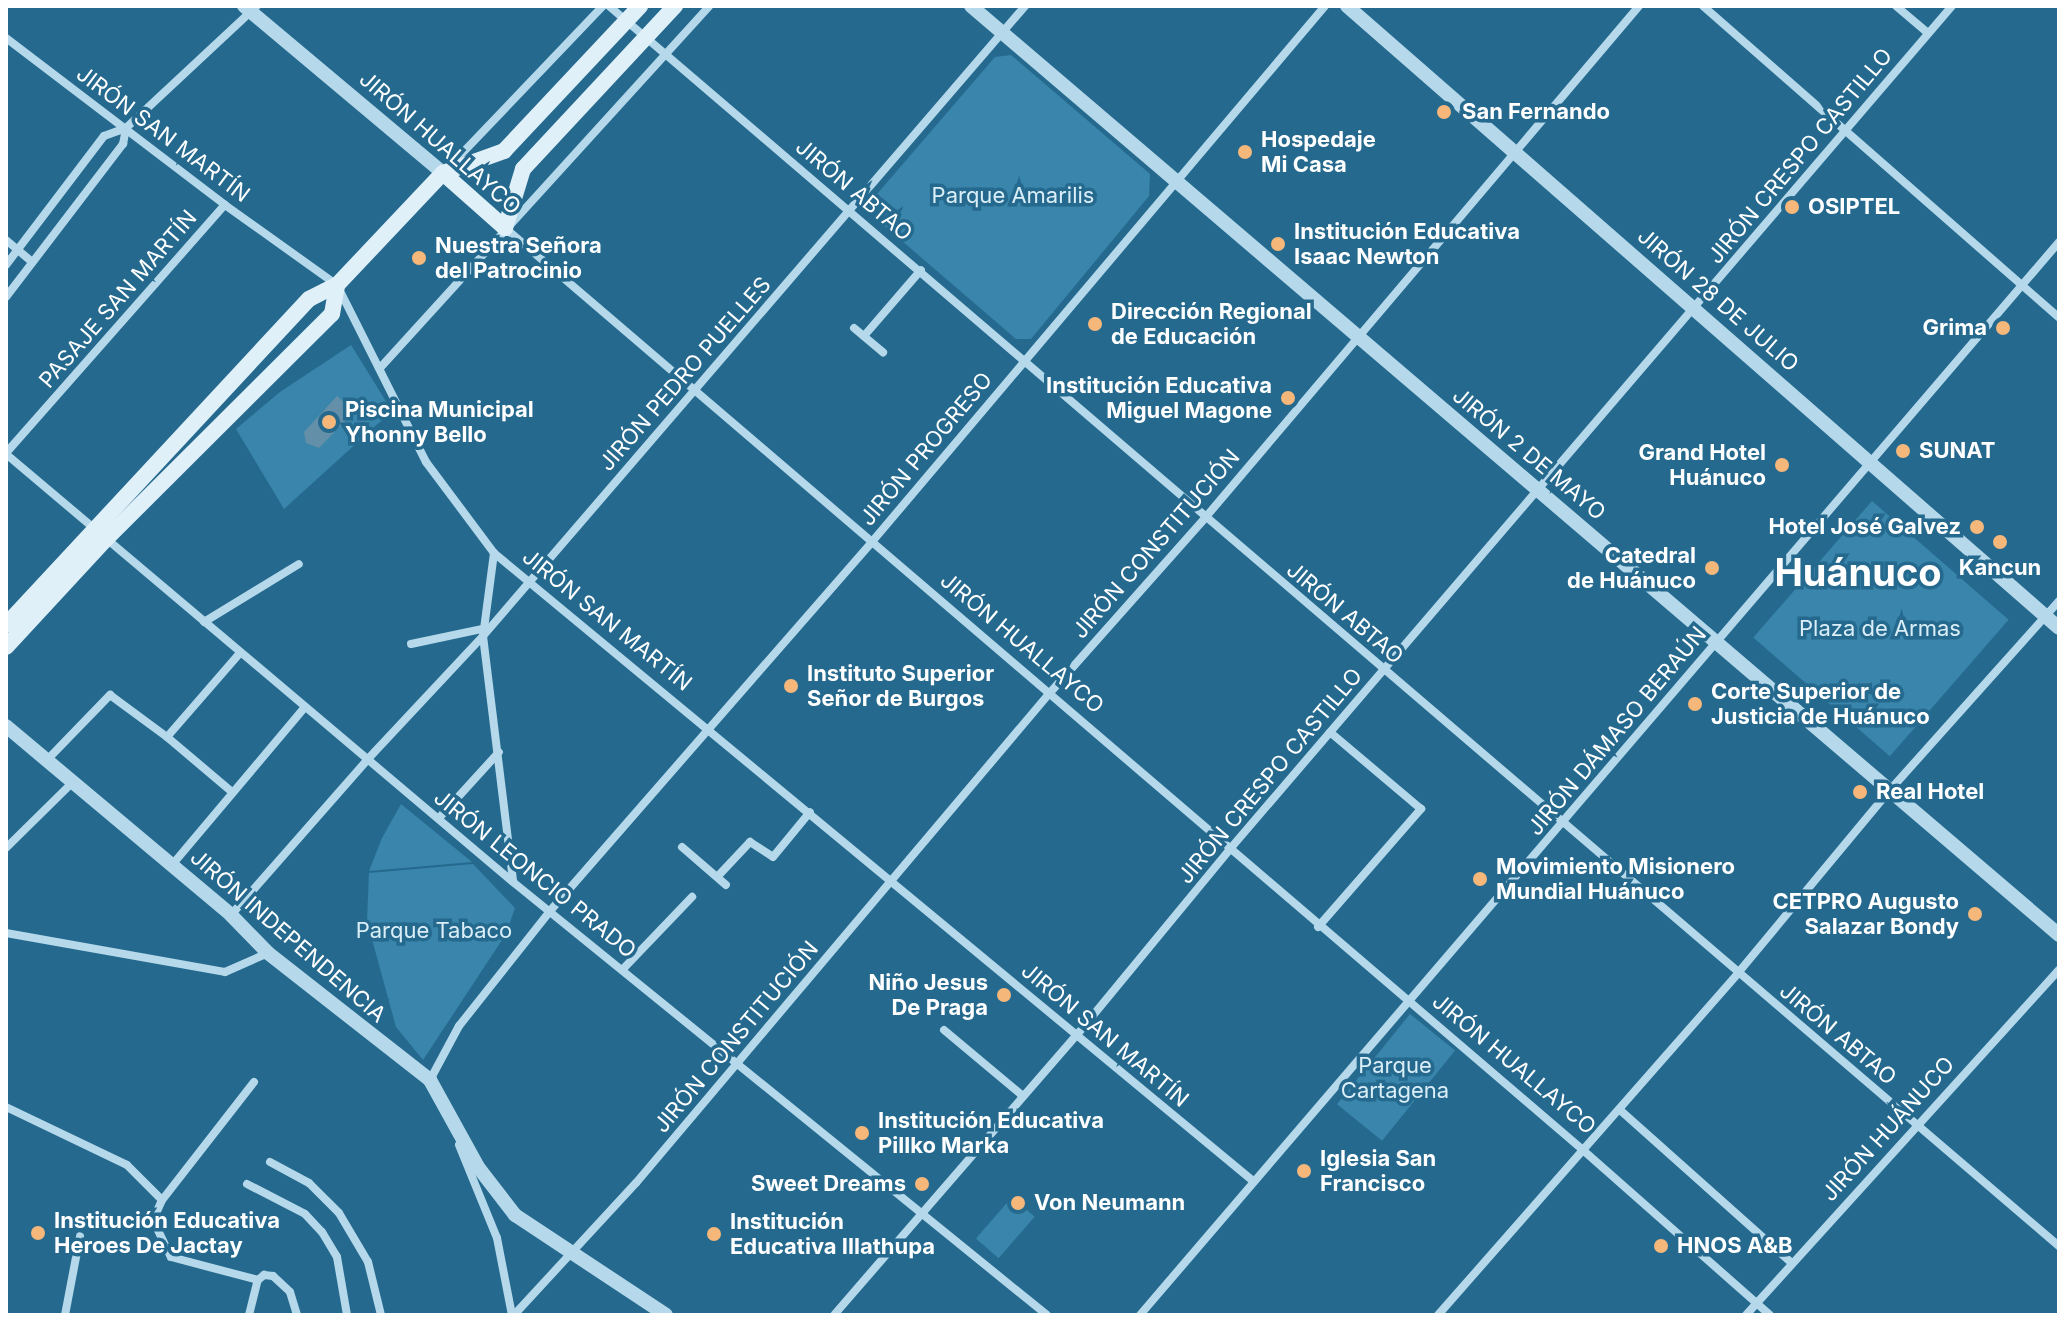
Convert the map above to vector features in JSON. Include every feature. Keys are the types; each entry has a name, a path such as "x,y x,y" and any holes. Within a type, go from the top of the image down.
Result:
{"main road":[{"path":"6,647 100,535 309,299 337,285 443,173 504,151 640,6"},
{"path":"505,228 523,169 675,6"},
{"name":"JIRÓN HUALLAYCO","path":"443,173 505,228"},
{"path":"6,625 332,314 337,285"}],"street":[{"name":"JIRÓN ABTAO","path":"606,6 921,270 1205,518 2059,1246"},
{"path":"443,173 606,6"},
{"path":"380,368 709,6"},
{"name":"JIRÓN 2 DE MAYO","path":"971,6 2059,935"},
{"name":"JIRÓN PEDRO PUELLES","path":"231,915 531,580 1025,6"},
{"name":"JIRÓN PROGRESO","path":"430,1080 459,1026 550,911 871,543 1325,6"},
{"name":"JIRÓN 28 DE JULIO","path":"1347,6 2059,628"},
{"name":"JIRÓN CONSTITUCIÓN","path":"513,1315 576,1252 893,882 1048,695 1205,518 1639,6"},
{"path":"1703,6 2059,318"},
{"path":"1896,6 1928,33"},
{"name":"JIRÓN CRESPO CASTILLO","path":"834,1315 1076,1036 1230,849 1952,6"},
{"path":"6,265 104,136 126,128 251,8"},
{"name":"JIRÓN HUALLAYCO","path":"251,8 443,173"},
{"name":"JIRÓN SAN MARTÍN","path":"6,38 225,205 337,285 426,462 494,553 531,580 1253,1181"},
{"path":"6,297 123,144 126,128"},
{"name":"PASAJE SAN MARTÍN","path":"6,454 225,205"},
{"name":"JIRÓN HUALLAYCO","path":"505,228 1318,927 1584,1151 1770,1315"},
{"path":"6,240 32,262"},
{"name":"JIRÓN DÁMASO BERAÚN","path":"1140,1315 2059,242"},
{"path":"864,336 921,270"},
{"path":"854,328 883,352"},
{"name":"JIRÓN LEONCIO PRADO","path":"6,454 513,882 738,1061 1047,1315"},
{"path":"494,553 483,633 513,882"},
{"path":"204,622 299,564"},
{"path":"1438,1315 1738,973 1890,790 2059,601"},
{"path":"411,644 483,633"},
{"path":"167,737 240,653"},
{"path":"47,760 110,695 167,737 231,791"},
{"path":"172,865 231,791 304,708"},
{"name":"JIRÓN INDEPENDENCIA","path":"6,726 231,915 268,953 430,1080 478,1167 515,1215 576,1252 666,1315"},
{"path":"1318,927 1421,809 1330,732"},
{"path":"439,818 499,752"},
{"path":"6,848 73,782"},
{"path":"718,876 750,842 773,857 810,812"},
{"path":"682,847 726,885"},
{"path":"623,969 692,897"},
{"path":"6,933 225,972 268,953"},
{"name":"JIRÓN HUÁNUCO","path":"1746,1315 1916,1124 2059,970"},
{"path":"944,1030 1023,1096"},
{"path":"254,1082 162,1200 153,1220 171,1257 258,1280"},
{"path":"6,1107 127,1165 162,1200"},
{"path":"1620,1110 1792,1263"},
{"path":"450,1116 474,1188 497,1238 513,1315"},
{"path":"270,1162 309,1183 339,1213 368,1262 381,1315"},
{"path":"247,1184 305,1214 322,1232 337,1257 347,1315"},
{"path":"65,1315 80,1236"},
{"path":"249,1315 258,1280 264,1275 273,1276 290,1292 297,1315"}],"green space":[{"name":"Parque Amarilis","path":"1011,55 1150,174 1149,196 1031,339 1016,339 873,216 871,201 995,57"},
{"path":"351,345 392,411 284,509 236,429 280,392"},
{"name":"Plaza de Armas","path":"1872,501 2009,620 1890,756 1753,638"},
{"path":"401,804 472,862 369,871 382,838"},
{"name":"Parque Tabaco","path":"473,864 515,908 506,934 423,1060 396,1027 367,921 369,873"},
{"name":"Parque Cartagena","path":"1410,1014 1455,1051 1382,1141 1337,1104"},
{"path":"1012,1197 1035,1217 999,1258 976,1239"}],"shaded area":[{"name":"Piscina Municipal Yhonny Bello","path":"337,396 354,412 319,448 306,443 304,432"}],"place":[{"name":"San Fernando","path":"1444,112"},
{"name":"Hospedaje Mi Casa","path":"1245,152"},
{"name":"OSIPTEL","path":"1792,207"},
{"name":"Institución Educativa Isaac Newton","path":"1278,244"},
{"name":"Nuestra Señora del Patrocinio","path":"419,258"},
{"name":"Dirección Regional de Educación","path":"1095,324"},
{"name":"Grima","path":"2003,328"},
{"name":"Institución Educativa Miguel Magone","path":"1288,398"},
{"name":"Piscina Municipal Yhonny Bello","path":"329,422"},
{"name":"SUNAT","path":"1903,451"},
{"name":"Grand Hotel Huánuco","path":"1782,465"},
{"name":"Hotel José Galvez","path":"1977,527"},
{"name":"Kancun","path":"2000,542"},
{"name":"Catedral de Huánuco","path":"1712,568"},
{"name":"Instituto Superior Señor de Burgos","path":"791,686"},
{"name":"Corte Superior de Justicia de Huánuco","path":"1695,704"},
{"name":"Real Hotel","path":"1860,792"},
{"name":"Movimiento Misionero Mundial Huánuco","path":"1480,879"},
{"name":"CETPRO Augusto Salazar Bondy","path":"1975,914"},
{"name":"Niño Jesus De Praga","path":"1004,995"},
{"name":"Institución Educativa Pillko Marka","path":"862,1133"},
{"name":"Iglesia San Francisco","path":"1304,1171"},
{"name":"Sweet Dreams","path":"922,1184"},
{"name":"Von Neumann","path":"1018,1203"},
{"name":"Institución Educativa Heroes De Jactay","path":"38,1233"},
{"name":"Institución Educativa Illathupa","path":"714,1234"},
{"name":"HNOS A&B","path":"1661,1246"}],"district":[{"name":"Huánuco","path":"1858,573"}]}
